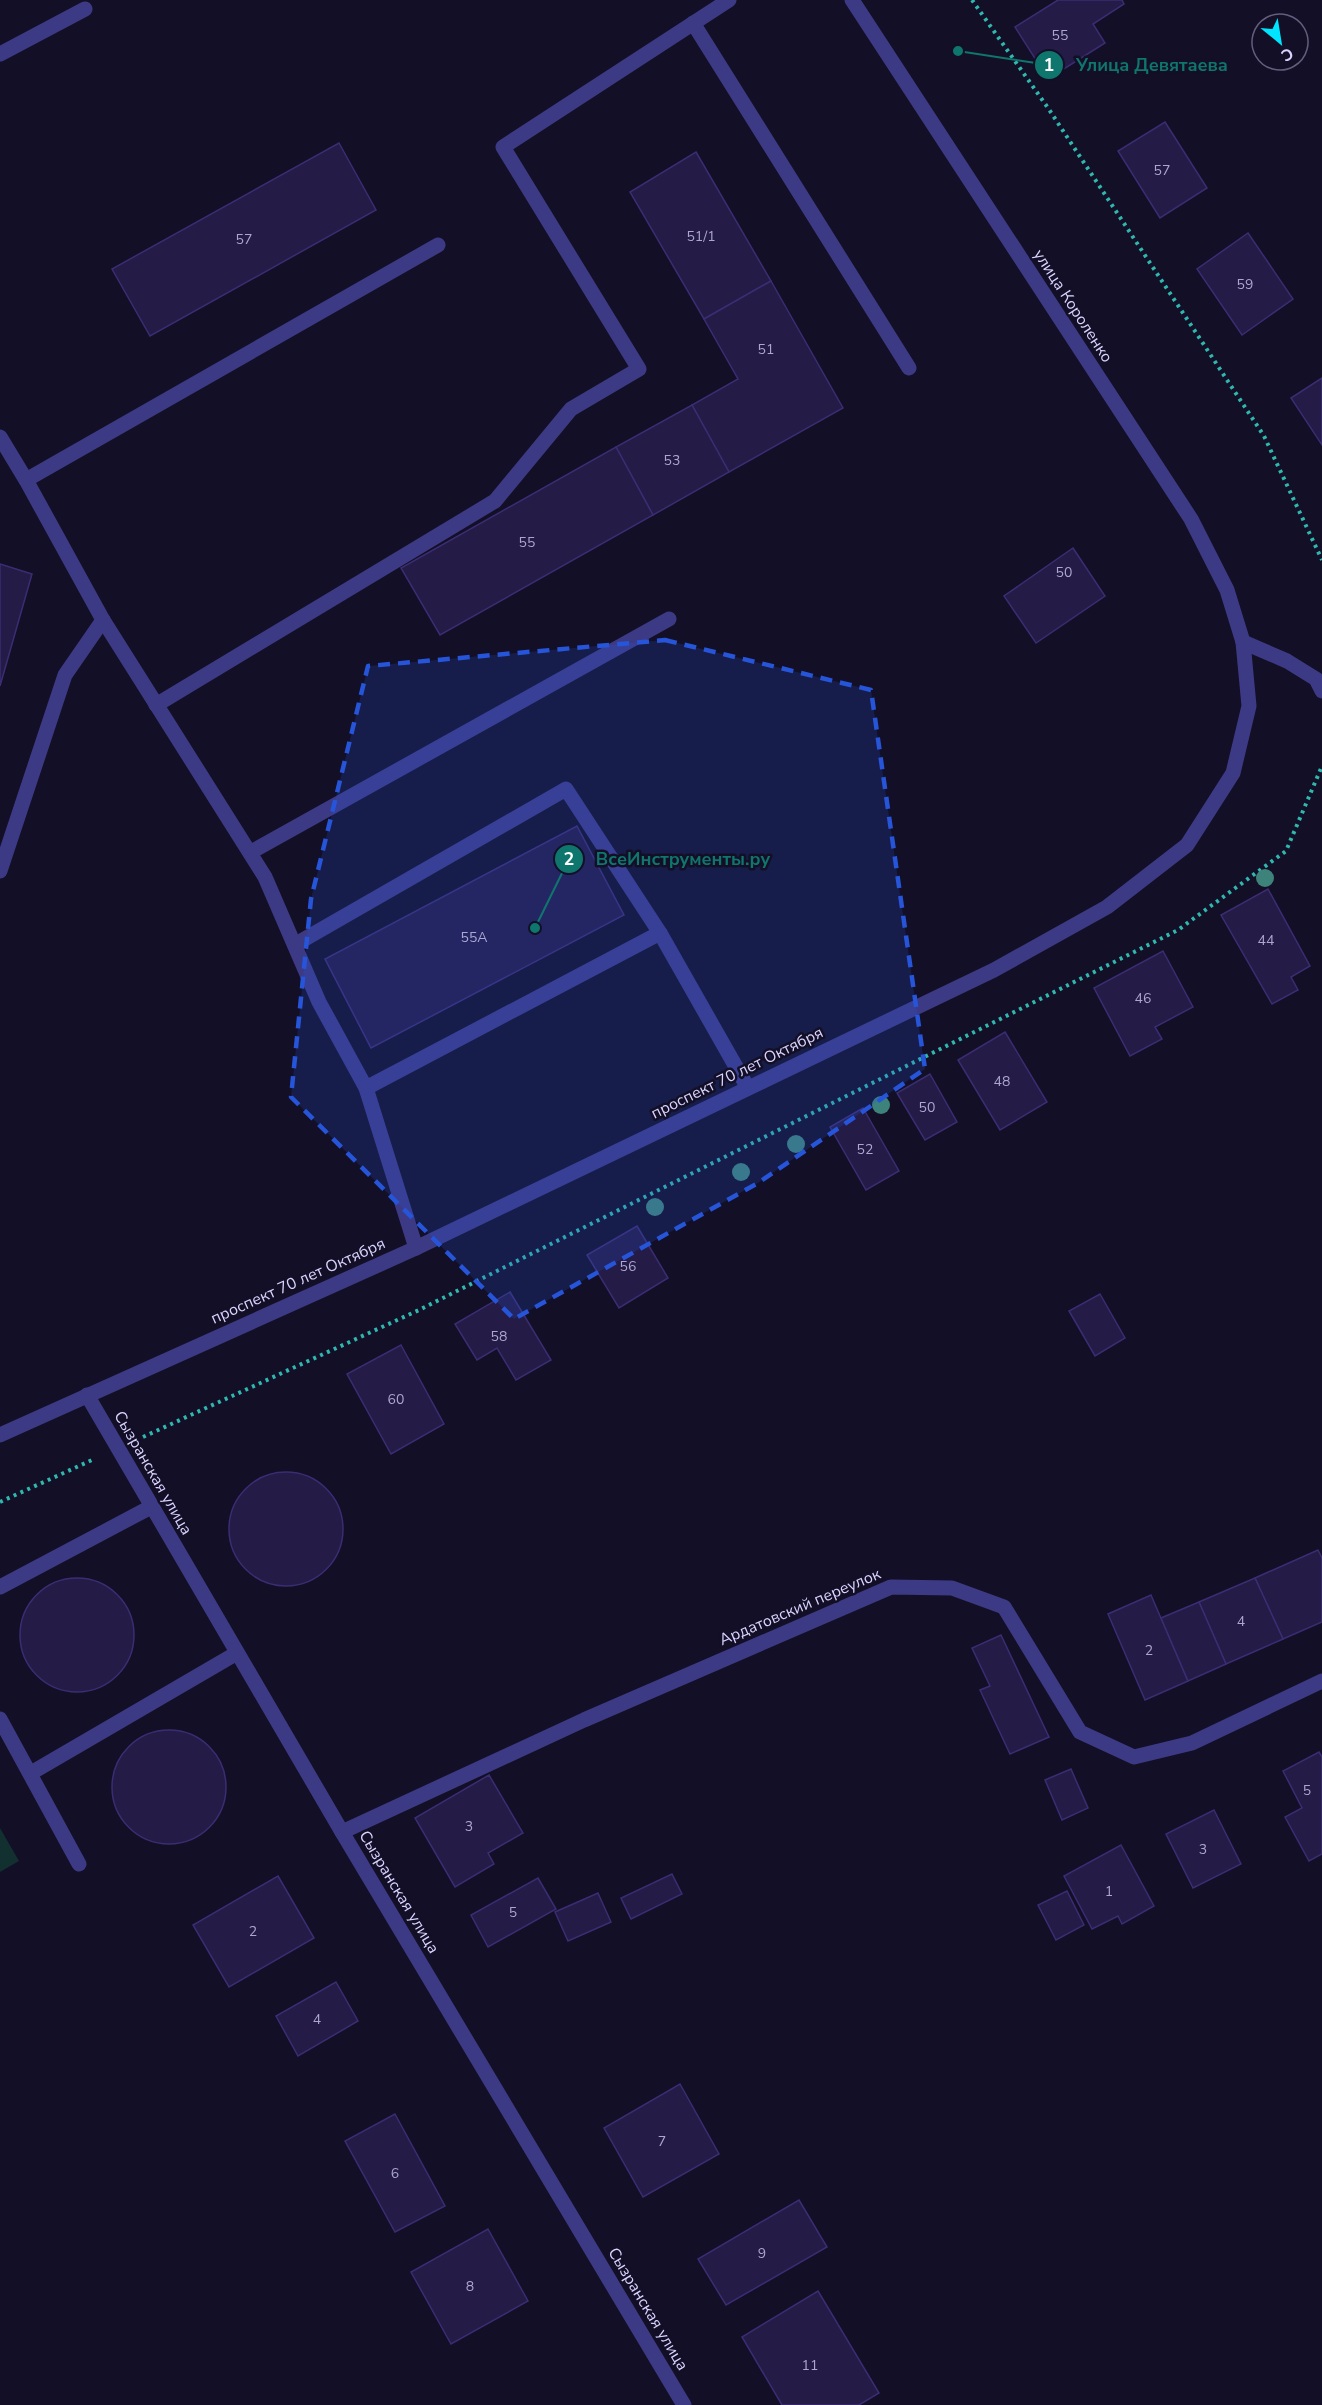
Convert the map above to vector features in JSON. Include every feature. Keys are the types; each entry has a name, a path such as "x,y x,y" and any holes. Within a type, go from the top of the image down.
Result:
{"street":[{"path":"156,705 495,501 572,409 639,369 502,147 729,0"},
{"name":"улица Короленко","path":"852,0 1191,519 1227,590 1243,642"},
{"path":"0,54 85,9"},
{"path":"693,23 909,368"},
{"path":"26,480 438,245"},
{"path":"0,436 103,620 251,852 296,944 319,1002 366,1088 416,1248"},
{"path":"251,852 669,619"},
{"path":"0,870 65,675 103,620"},
{"path":"1243,642 1287,661 1316,679 1322,691"},
{"name":"проспект 70 лет Октября","path":"0,1435 416,1248 1004,964 1107,907 1187,844 1233,773 1249,706 1243,642"},
{"path":"296,944 566,789 660,933 748,1088"},
{"path":"366,1088 660,933"},
{"name":"Сызранская улица","path":"87,1395 342,1832 684,2405"},
{"path":"0,1587 151,1507"},
{"name":"Ардатовский переулок","path":"342,1832 584,1720 891,1587 952,1588 1004,1607 1080,1732 1134,1757 1192,1743 1322,1681"},
{"path":"31,1773 237,1653"},
{"path":"0,1719 79,1864"}],"path":[{"path":"972,0 1048,108 1264,436 1322,560"},
{"path":"0,1502 419,1310 1178,930 1286,851 1322,766"}],"highlighted area":[{"path":"665,640 871,690 925,1069 758,1183 514,1319 291,1097 311,899 368,666"}],"green space":[{"path":"0,1828 19,1861 0,1872"}],"building":[{"path":"1058,0 1122,0 1124,4 1093,24 1105,43 1048,79 1015,27"},
{"path":"1165,122 1207,188 1160,218 1118,151"},
{"path":"339,143 376,210 150,336 112,269"},
{"path":"696,152 771,281 704,319 630,192"},
{"path":"1248,233 1293,299 1242,335 1197,269"},
{"path":"771,281 843,408 729,472 692,405 738,379 704,319"},
{"path":"1322,378 1322,445 1291,398"},
{"path":"692,405 729,472 653,515 616,447"},
{"path":"616,447 653,515 440,635 401,568"},
{"path":"1073,548 1105,596 1036,643 1004,596"},
{"path":"0,564 32,574 0,686"},
{"path":"577,826 624,915 371,1048 325,959"},
{"path":"1268,889 1310,966 1291,977 1298,990 1272,1004 1221,915"},
{"path":"1163,951 1193,1007 1155,1027 1162,1039 1130,1056 1094,988"},
{"path":"1005,1032 1047,1102 1000,1130 958,1060"},
{"path":"930,1074 957,1122 925,1140 897,1093"},
{"path":"863,1108 899,1171 866,1190 830,1127"},
{"path":"637,1226 668,1278 619,1308 587,1255"},
{"path":"510,1292 551,1360 516,1380 497,1348 477,1360 455,1324"},
{"path":"1100,1294 1125,1338 1095,1356 1069,1311"},
{"path":"401,1345 444,1424 391,1454 347,1374"},
{"path":"286,1472 308,1476 326,1489 339,1507 343,1529 339,1551 326,1569 308,1582 286,1586 264,1582 246,1569 233,1551 229,1529 233,1507 246,1489 264,1476"},
{"path":"1318,1550 1322,1558 1322,1622 1283,1639 1255,1578"},
{"path":"77,1578 99,1583 117,1595 129,1613 134,1635 129,1657 117,1675 99,1687 77,1692 55,1687 37,1675 25,1657 20,1635 25,1613 37,1595 55,1583"},
{"path":"1255,1578 1283,1639 1226,1664 1199,1602"},
{"path":"1151,1595 1188,1681 1145,1700 1108,1614"},
{"path":"1199,1602 1226,1664 1188,1681 1161,1618"},
{"path":"1001,1635 1049,1737 1010,1754 980,1690 990,1686 972,1648"},
{"path":"169,1730 191,1734 210,1746 222,1765 226,1787 222,1809 210,1828 191,1840 169,1844 147,1840 128,1828 116,1809 112,1787 116,1765 128,1746 147,1734"},
{"path":"1319,1752 1322,1757 1322,1854 1309,1861 1285,1817 1302,1808 1283,1771"},
{"path":"1071,1769 1088,1808 1062,1820 1045,1780"},
{"path":"489,1775 523,1833 488,1853 494,1864 455,1887 415,1818"},
{"path":"1214,1810 1241,1864 1193,1888 1166,1834"},
{"path":"1121,1845 1154,1906 1122,1924 1118,1916 1092,1929 1064,1876"},
{"path":"672,1874 682,1894 631,1919 621,1898"},
{"path":"278,1876 314,1938 229,1987 193,1925"},
{"path":"538,1878 556,1909 488,1947 471,1915"},
{"path":"1067,1891 1084,1925 1056,1940 1038,1905"},
{"path":"598,1893 611,1922 568,1941 555,1912"},
{"path":"336,1982 358,2021 298,2056 276,2016"},
{"path":"680,2084 719,2154 643,2197 604,2128"},
{"path":"395,2114 445,2206 395,2232 345,2141"},
{"path":"799,2200 827,2247 726,2305 698,2259"},
{"path":"488,2229 528,2301 451,2344 411,2272"},
{"path":"818,2291 879,2393 859,2405 782,2405 742,2337"}],"place":[{"name":"Улица Девятаева","path":"958,51"},
{"name":"ВсеИнструменты.ру","path":"535,928"}]}
